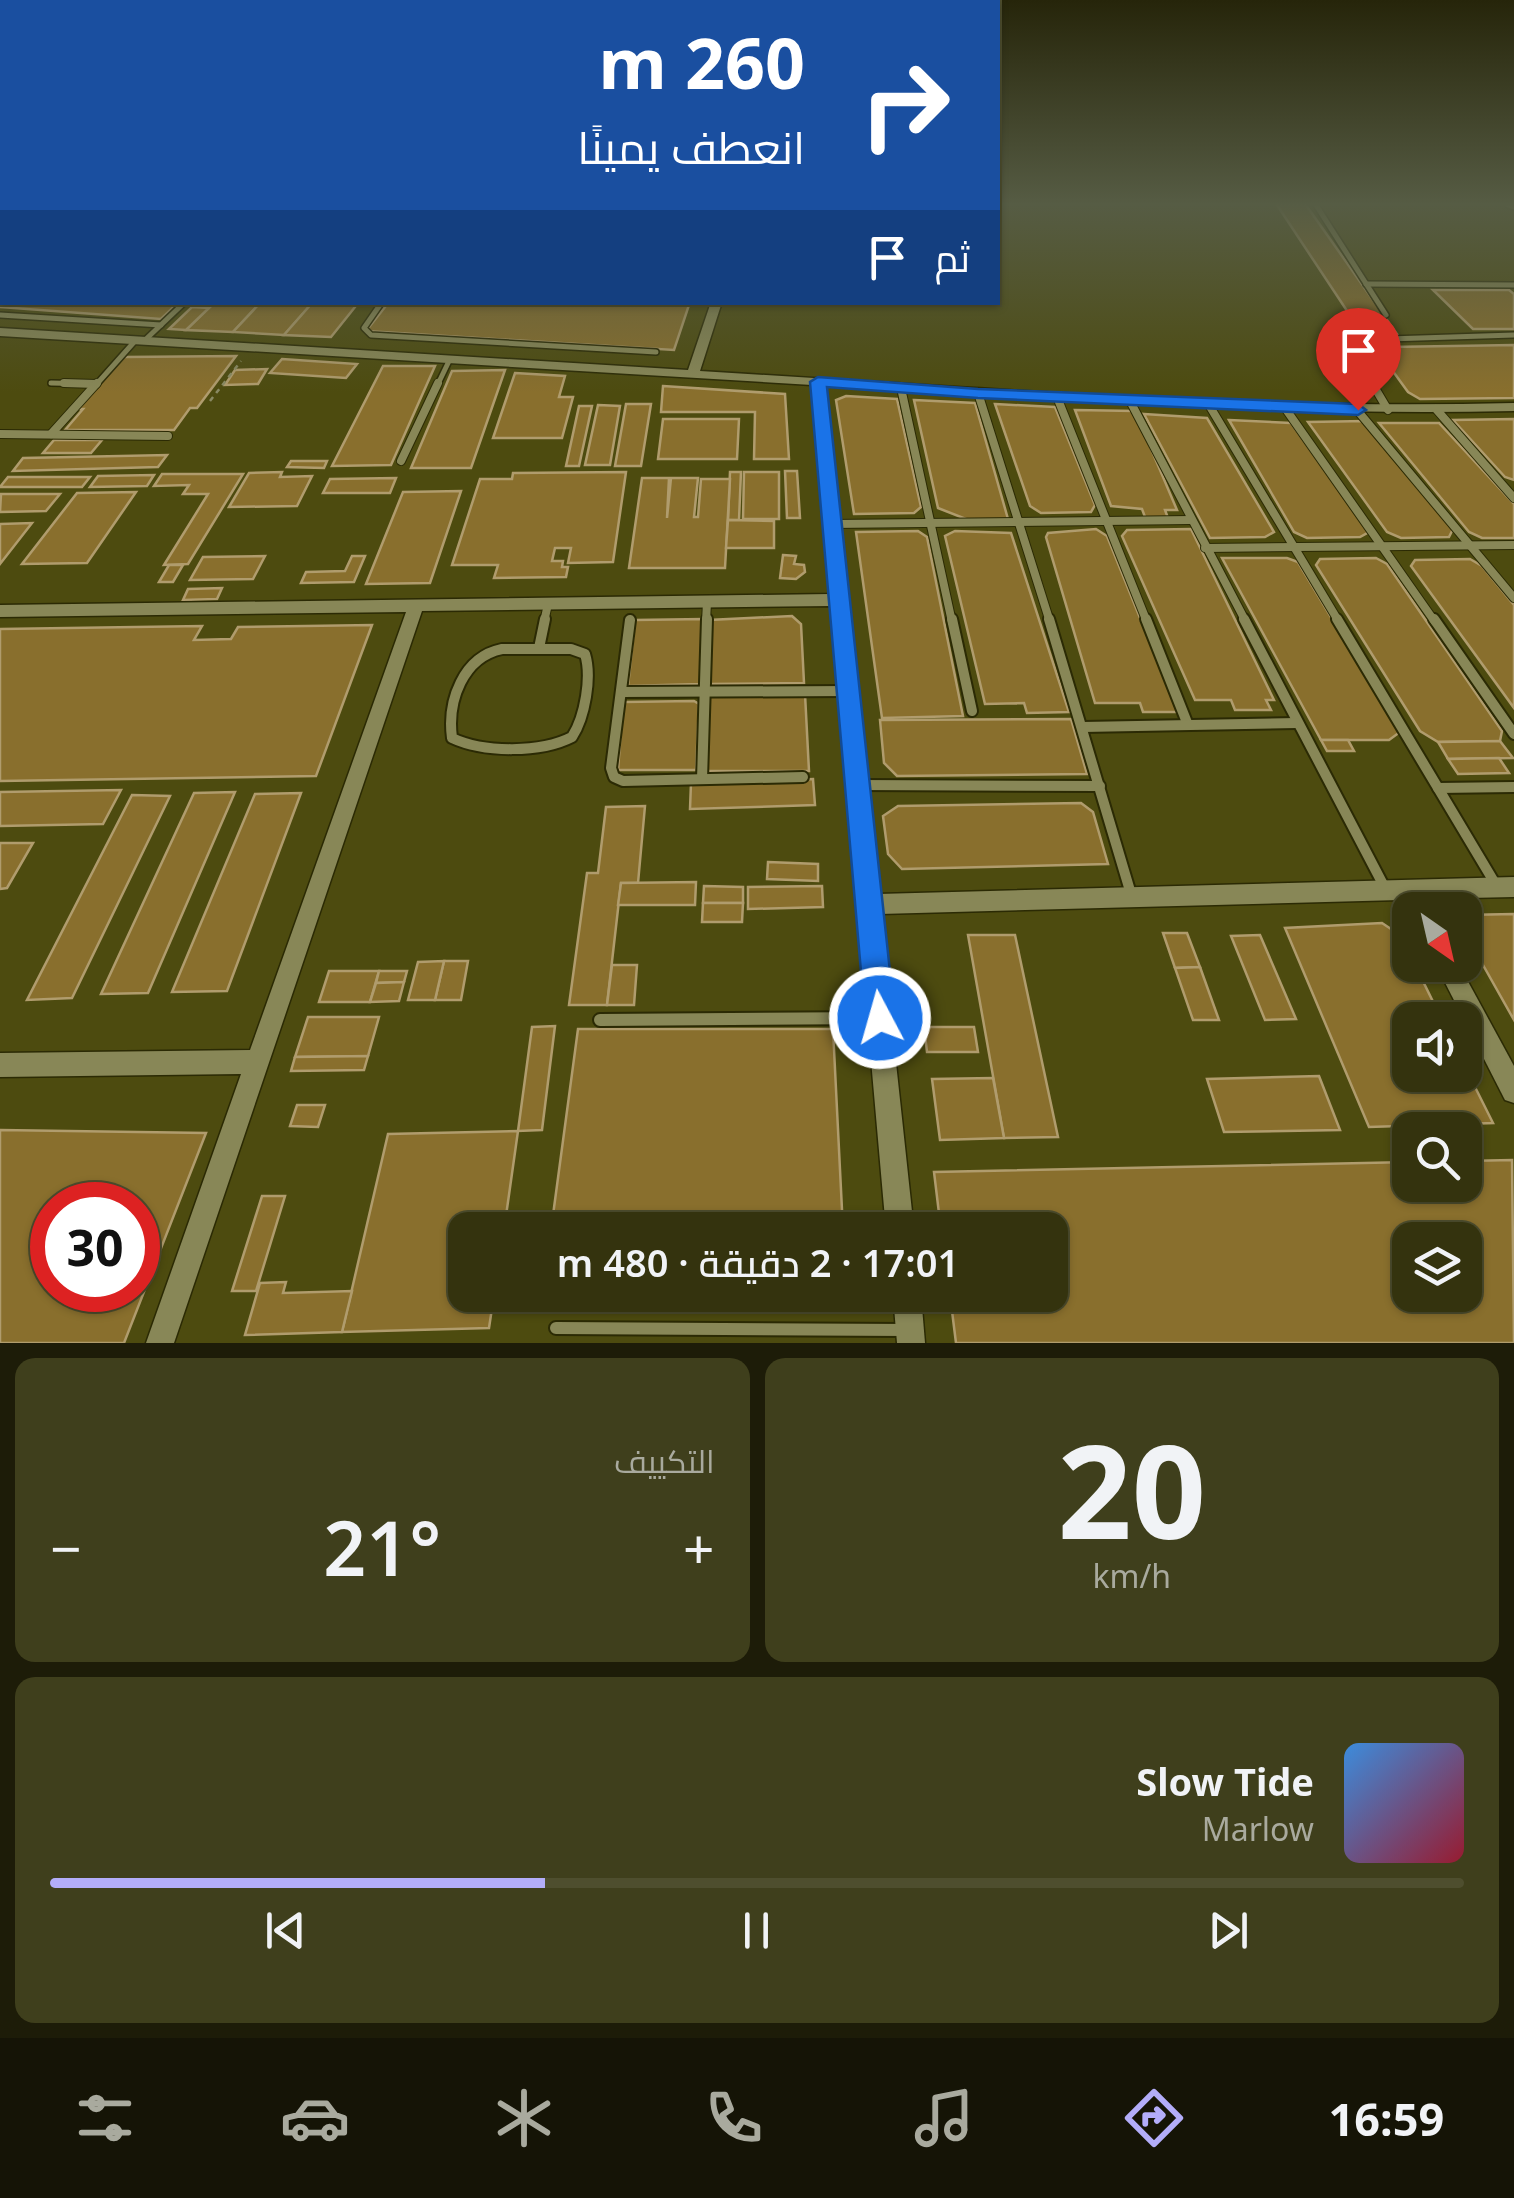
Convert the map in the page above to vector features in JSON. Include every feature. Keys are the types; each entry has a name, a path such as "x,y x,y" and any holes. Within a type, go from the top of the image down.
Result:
{"street":[{"path":"693,373 716,305"},
{"path":"0,332 978,394 1358,410 1514,407"},
{"path":"818,382 898,1212"},
{"path":"0,611 839,600"},
{"path":"160,1343 416,606"},
{"path":"1454,892 1506,887"},
{"path":"869,904 1132,897 1392,897"},
{"path":"1455,982 1514,1092"},
{"path":"0,1065 257,1062"}],"lane":[{"path":"1356,268 1386,314"},
{"path":"1366,284 1514,285"},
{"path":"51,434 96,384 181,305"},
{"path":"380,305 364,328 371,335 656,352"},
{"path":"0,314 161,325"},
{"path":"1388,410 1351,350 1357,340 1514,335"},
{"path":"401,461 454,359 468,342"},
{"path":"51,383 96,384"},
{"path":"901,388 972,711"},
{"path":"978,394 1132,897"},
{"path":"1057,397 1188,725"},
{"path":"1130,401 1296,723 1400,892"},
{"path":"1210,405 1438,788 1506,887"},
{"path":"1285,408 1514,734"},
{"path":"1436,409 1510,487 1514,498"},
{"path":"1358,410 1514,598"},
{"path":"0,434 168,436"},
{"path":"832,524 1191,520"},
{"path":"1205,548 1514,545"},
{"path":"702,779 708,602"},
{"path":"539,648 548,604"},
{"path":"630,620 611,768 614,777 623,781 803,777"},
{"path":"539,648 571,648 588,659 575,734 552,746 470,746 456,742 450,726 471,664 493,650 539,648"},
{"path":"621,692 848,691"},
{"path":"1083,728 1296,723"},
{"path":"857,785 1100,786"},
{"path":"1438,788 1514,786"},
{"path":"600,1020 880,1018"},
{"path":"556,1328 911,1336"}],"path":[{"path":"210,401 250,348"}],"shaded area":[{"path":"1000,268 1514,268 1514,1343 0,1343 0,305 1000,305"}],"building":[{"path":"1318,268 1350,268 1397,334 1361,332"},
{"path":"1433,290 1509,290 1514,294 1514,329 1473,329"},
{"path":"0,305 176,305 161,319"},
{"path":"211,305 258,305 233,332 186,330"},
{"path":"258,305 310,305 284,335 233,332"},
{"path":"310,305 357,305 331,337 284,335"},
{"path":"387,305 689,305 674,350 366,331"},
{"path":"192,307 209,308 186,330 169,329"},
{"path":"1514,345 1514,398 1420,399 1408,392 1379,352 1389,347"},
{"path":"236,356 197,408 190,408 174,430 65,430 83,409 77,409 124,357"},
{"path":"282,359 357,364 346,378 270,373"},
{"path":"383,366 435,366 391,465 332,466"},
{"path":"267,369 258,384 225,385 235,370"},
{"path":"505,370 471,468 411,468 452,371"},
{"path":"515,373 565,376 559,397 573,397 562,438 493,438"},
{"path":"663,386 785,394 789,459 754,459 755,412 661,412"},
{"path":"846,396 897,399 921,507 914,513 854,514 836,400"},
{"path":"914,400 975,403 1008,519 971,521 938,508"},
{"path":"626,404 651,404 641,466 615,466"},
{"path":"995,404 1055,407 1095,505 1091,512 1041,513 1030,506"},
{"path":"598,405 620,406 610,465 585,465"},
{"path":"579,406 592,406 579,466 566,466"},
{"path":"1075,410 1135,411 1177,510 1165,510 1168,518 1145,517 1142,509 1111,506"},
{"path":"1144,414 1207,418 1274,532 1265,537 1210,538"},
{"path":"663,419 739,419 737,459 658,459"},
{"path":"1514,419 1514,480 1505,477 1453,420"},
{"path":"1229,420 1291,423 1369,532 1360,537 1307,538 1294,532"},
{"path":"1366,421 1453,529 1449,537 1401,538 1387,532 1308,422"},
{"path":"1379,423 1439,423 1514,504 1514,538 1482,538 1469,532"},
{"path":"54,440 102,440 91,453 43,453"},
{"path":"167,455 158,467 13,471 23,458"},
{"path":"291,461 327,461 324,468 287,467"},
{"path":"785,471 797,471 800,518 787,518"},
{"path":"282,472 280,477 312,476 297,506 229,507 249,473"},
{"path":"626,472 613,562 568,563 571,548 555,548 552,561 563,561 562,567 568,567 566,577 494,578 498,565 452,565 480,479 512,479 513,473"},
{"path":"730,472 741,472 739,520 728,520"},
{"path":"744,472 779,472 779,519 743,519"},
{"path":"162,474 243,474 188,564 164,565 208,494 183,494 189,485 154,486"},
{"path":"154,475 147,486 90,487 98,476"},
{"path":"8,477 90,477 82,487 0,487"},
{"path":"396,478 390,493 323,493 330,479"},
{"path":"642,478 669,478 667,518 671,478 698,478 694,517 698,517 701,479 730,479 725,568 629,568"},
{"path":"461,491 430,583 366,584 403,492"},
{"path":"136,492 87,563 22,564 77,493"},
{"path":"1,494 60,494 46,511 0,512"},
{"path":"728,520 774,521 774,548 726,548"},
{"path":"32,523 0,564 0,524"},
{"path":"1096,529 1107,536 1178,712 1143,712 1140,703 1095,703 1046,537 1048,533"},
{"path":"1191,529 1274,700 1266,700 1271,710 1235,710 1231,700 1195,700 1122,536 1127,530"},
{"path":"918,531 927,537 963,716 882,718 856,532"},
{"path":"955,531 1011,533 1069,712 1027,713 1024,703 985,704 945,536"},
{"path":"783,555 796,556 794,564 804,565 805,572 796,579 780,578"},
{"path":"265,556 253,579 190,580 203,557"},
{"path":"352,556 365,556 354,582 301,583 306,572 345,571"},
{"path":"1222,558 1287,558 1298,562 1400,732 1389,740 1321,740"},
{"path":"1376,558 1387,564 1502,731 1500,741 1438,742 1420,731 1316,565 1320,559"},
{"path":"1470,559 1482,566 1514,605 1514,708 1411,566 1415,560"},
{"path":"169,565 183,565 173,582 159,582"},
{"path":"222,588 217,599 183,600 188,589"},
{"path":"792,616 801,624 804,683 708,684 709,620"},
{"path":"703,619 700,684 628,686 635,620"},
{"path":"372,625 316,776 0,781 0,629 202,626 194,640 231,639 238,627"},
{"path":"707,694 805,694 809,771 704,771"},
{"path":"623,702 699,704 696,770 618,770"},
{"path":"1071,719 1087,774 897,776 884,763 880,720"},
{"path":"1321,740 1348,740 1354,751 1327,751"},
{"path":"1500,741 1513,758 1448,759 1438,742"},
{"path":"1499,758 1509,773 1458,774 1448,759"},
{"path":"813,779 815,805 690,809 691,783"},
{"path":"121,790 103,824 0,826 0,792"},
{"path":"235,792 148,993 101,994 194,793"},
{"path":"301,793 227,991 172,992 255,794"},
{"path":"132,795 170,796 72,998 27,1000"},
{"path":"1081,803 1093,812 1108,864 902,869 888,854 883,816 898,806"},
{"path":"645,806 638,883 621,883 607,1005 569,1005 587,873 598,873 606,807"},
{"path":"0,843 33,843 7,888 0,889"},
{"path":"768,862 818,864 818,881 767,879"},
{"path":"696,882 695,905 618,905 621,883"},
{"path":"704,886 743,887 743,903 703,903"},
{"path":"822,886 823,907 748,909 748,887"},
{"path":"703,903 743,903 742,922 702,922"},
{"path":"1514,914 1514,1020 1482,963 1482,915"},
{"path":"1382,923 1392,930 1392,982 1423,982 1433,1002 1392,1002 1392,1092 1478,1092 1493,1123 1482,1123 1482,1112 1392,1112 1392,1126 1369,1127 1285,928"},
{"path":"1163,933 1187,933 1200,967 1175,968"},
{"path":"968,935 1015,935 1058,1137 1004,1138"},
{"path":"1260,935 1296,1019 1265,1020 1231,936"},
{"path":"444,961 468,961 461,1000 435,1000"},
{"path":"444,961 435,1000 408,1000 418,962"},
{"path":"612,965 637,965 634,1005 607,1005"},
{"path":"1200,967 1219,1020 1193,1020 1175,968"},
{"path":"329,971 379,971 370,1002 319,1002"},
{"path":"379,971 407,971 404,982 376,983"},
{"path":"404,982 399,1001 370,1002 376,983"},
{"path":"308,1017 379,1017 368,1056 295,1057"},
{"path":"555,1026 542,1130 518,1131 532,1027"},
{"path":"924,1027 974,1027 978,1052 927,1052"},
{"path":"578,1029 833,1029 842,1212 553,1212"},
{"path":"368,1056 364,1070 291,1071 295,1057"},
{"path":"1319,1076 1340,1130 1224,1132 1207,1079"},
{"path":"993,1078 1004,1138 940,1140 932,1079"},
{"path":"297,1105 325,1105 318,1127 290,1126"},
{"path":"0,1130 206,1133 160,1251 160,1182 30,1182 30,1312 136,1312 124,1343 0,1343"},
{"path":"518,1131 507,1212 448,1212 448,1312 491,1312 489,1328 342,1332 388,1134"},
{"path":"1512,1160 1514,1343 956,1343 952,1312 1068,1312 1068,1212 939,1212 934,1172 1392,1162 1392,1202 1482,1202 1482,1161"},
{"path":"262,1196 285,1196 256,1291 232,1291"},
{"path":"286,1282 283,1293 352,1291 342,1332 245,1335 260,1283"}],"route":[{"path":"880,1018 818,382 978,394 1358,410"}]}
